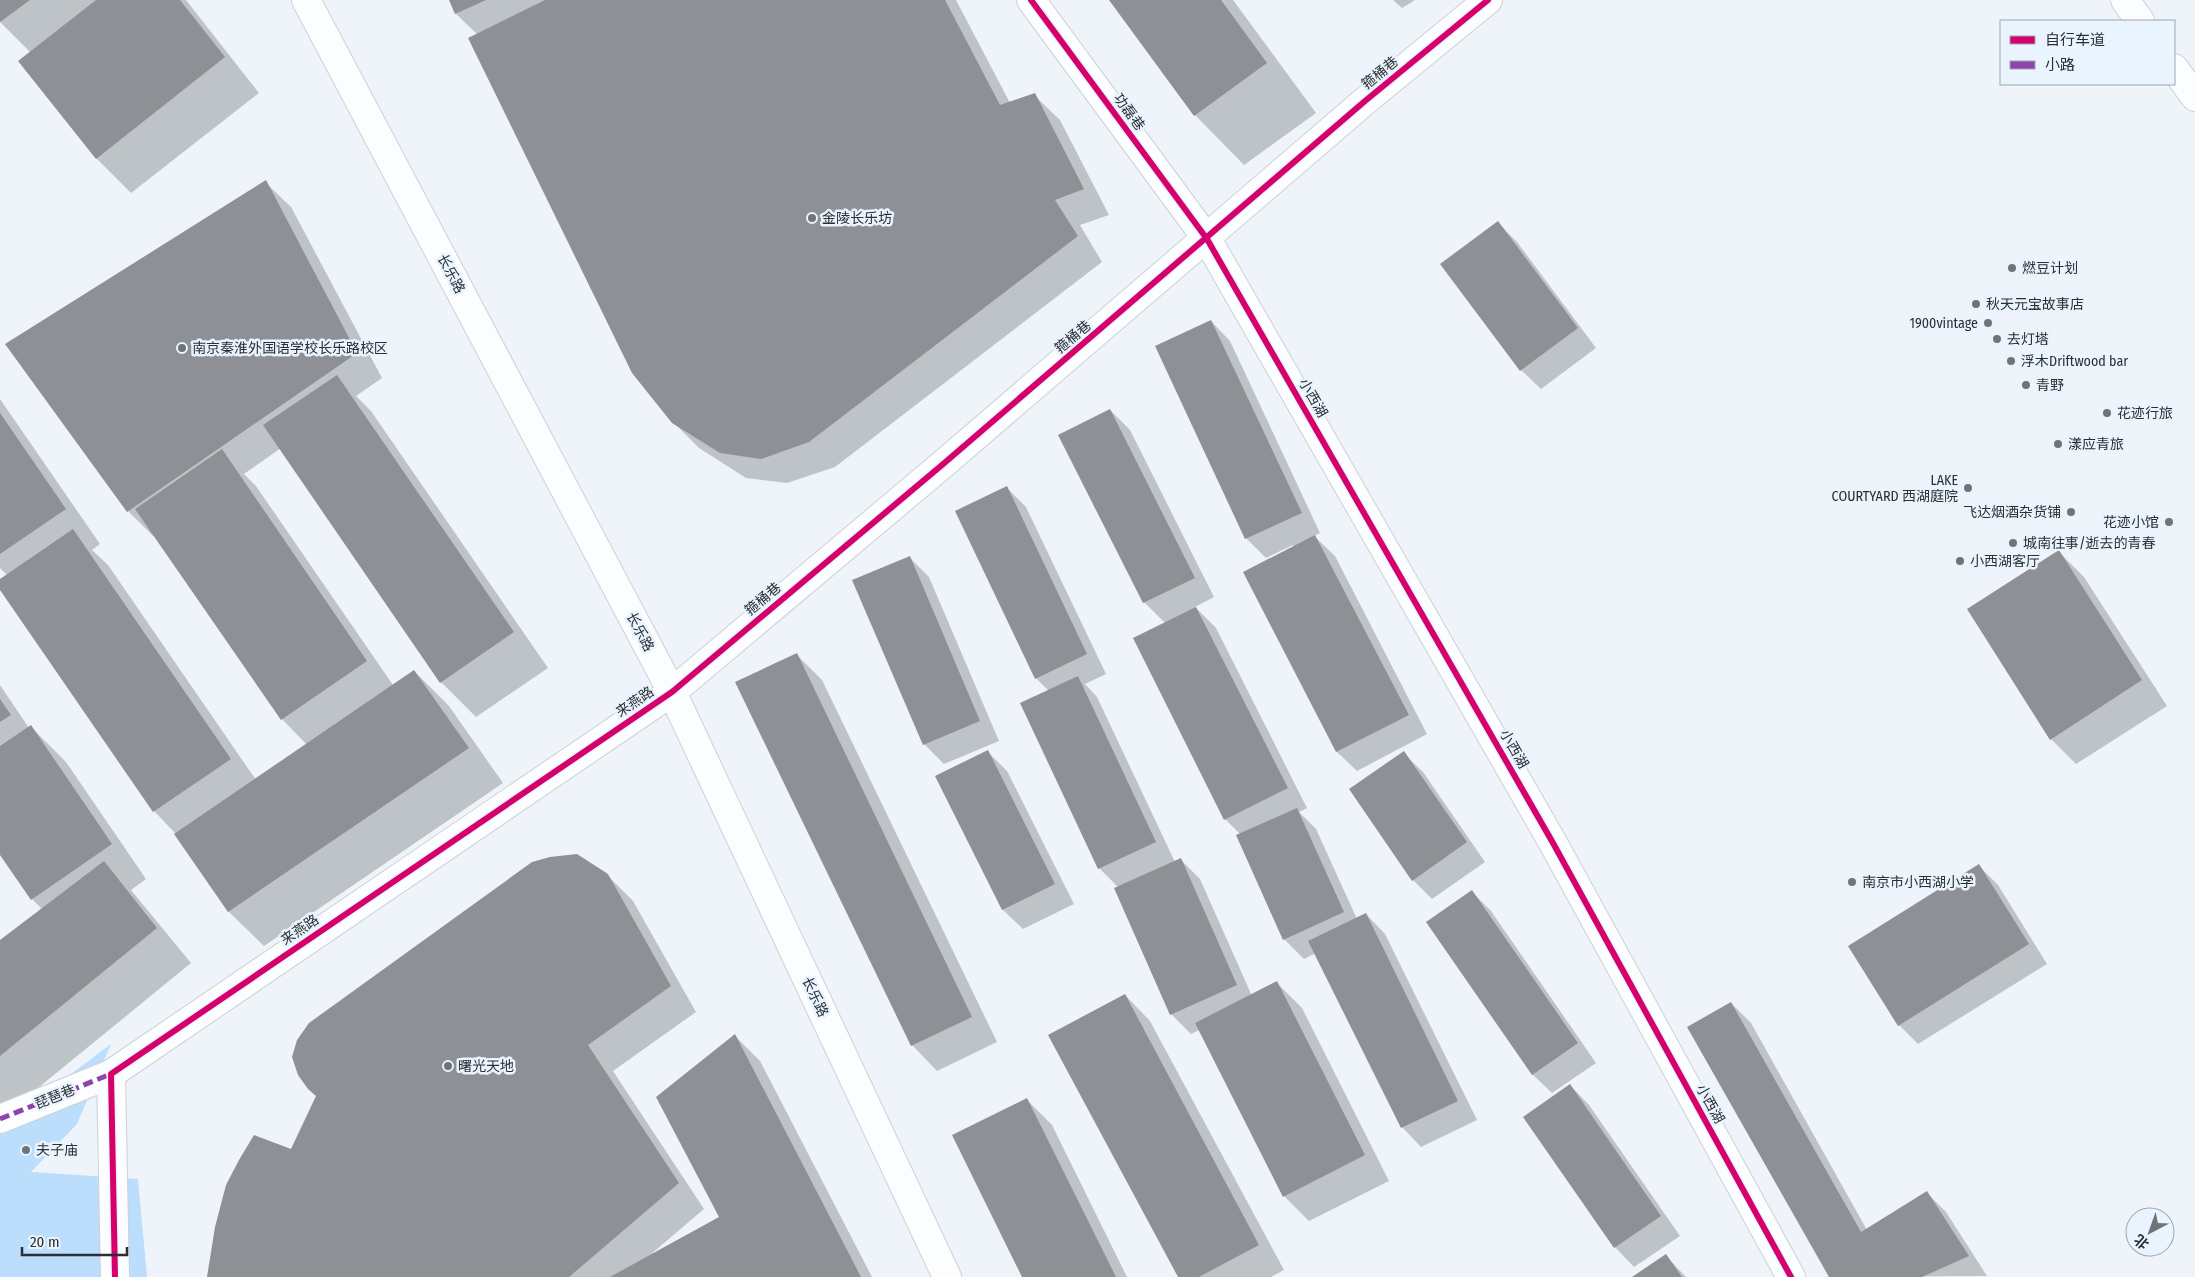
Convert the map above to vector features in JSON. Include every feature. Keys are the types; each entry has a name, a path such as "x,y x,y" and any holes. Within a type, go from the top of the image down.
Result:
{"street":[{"name":"长乐路","path":"306,0 672,692 947,1277"},
{"name":"功磊巷","path":"1031,0 1207,239"},
{"name":"箍桶巷","path":"672,692 1207,239 1365,101 1488,0"},
{"path":"2125,0 2139,20"},
{"path":"2175,69 2195,97"},
{"name":"小西湖","path":"1207,239 1553,843 1791,1277"},
{"name":"来燕路","path":"111,1074 672,692"},
{"path":"111,1074 115,1277"},
{"name":"琵琶巷","path":"0,1119 111,1074"}],"shaded area":[{"name":"夫子庙","path":"111,1044 77,1124 31,1172 138,1179 147,1277 0,1277 0,1127"}],"building":[{"path":"0,0 30,0 0,22"},
{"path":"96,0 180,0 225,57 96,159 18,61"},
{"path":"449,0 486,0 455,14"},
{"name":"金陵长乐坊","path":"545,0 945,0 1000,105 1035,93 1084,189 1055,200 1078,236 809,442 761,459 720,453 672,423 632,373 468,38"},
{"path":"1109,0 1221,0 1267,63 1194,116"},
{"name":"南京秦淮外国语学校长乐路校区","path":"266,180 357,353 127,512 5,344"},
{"path":"1498,221 1578,328 1520,371 1440,264"},
{"path":"1211,320 1302,513 1245,539 1155,346"},
{"path":"337,375 514,632 440,683 263,425"},
{"path":"1110,409 1195,578 1143,603 1058,435"},
{"path":"0,413 66,509 0,554"},
{"path":"222,449 367,661 281,720 135,509"},
{"path":"1007,486 1087,654 1035,679 955,511"},
{"path":"73,529 231,759 153,812 0,590 0,579"},
{"path":"1315,535 1409,715 1336,752 1243,572"},
{"path":"2059,550 2142,680 2050,740 1967,609"},
{"path":"910,556 980,721 923,745 852,580"},
{"path":"1196,607 1288,788 1224,820 1133,638"},
{"path":"797,653 972,1017 911,1046 735,682"},
{"path":"414,670 469,748 228,912 174,834"},
{"path":"1078,676 1156,842 1098,869 1020,703"},
{"path":"0,699 11,715 0,722"},
{"path":"31,725 112,844 31,900 0,855 0,746"},
{"path":"988,750 1055,884 1002,910 935,776"},
{"path":"1404,751 1467,842 1412,881 1349,789"},
{"path":"1297,808 1344,912 1283,940 1236,835"},
{"name":"曙光天地","path":"577,854 608,874 671,986 588,1045 679,1183 569,1277 207,1277 215,1227 226,1185 254,1135 291,1149 316,1096 308,1089 298,1075 292,1057 297,1040 309,1023 532,862 550,857"},
{"path":"1181,858 1237,985 1170,1015 1114,888"},
{"path":"104,861 157,928 0,1056 0,940"},
{"path":"1979,864 2029,944 1898,1026 1848,946"},
{"path":"1472,890 1578,1043 1532,1075 1426,922"},
{"path":"1366,913 1458,1101 1401,1128 1308,941"},
{"path":"1277,981 1365,1155 1283,1197 1195,1023"},
{"path":"1125,994 1259,1245 1199,1277 1178,1277 1048,1035"},
{"path":"1731,1002 1861,1232 1927,1191 1969,1256 1922,1277 1829,1277 1687,1027"},
{"path":"735,1034 861,1277 610,1277 719,1217 656,1097"},
{"path":"1570,1084 1661,1216 1614,1248 1523,1117"},
{"path":"1027,1098 1116,1277 1022,1277 952,1135"},
{"path":"1666,1254 1682,1277 1632,1277"}],"marked path":[{"path":"0,1119 111,1074"}],"cycle path":[{"path":"1031,0 1207,239 1553,843 1791,1277"},
{"path":"115,1277 111,1074 672,692 942,465 1365,101 1488,0"}],"place":[{"name":"金陵长乐坊","path":"812,218"},
{"name":"燃豆计划","path":"2012,268"},
{"name":"秋天元宝故事店","path":"1976,304"},
{"name":"1900vintage","path":"1988,323"},
{"name":"去灯塔","path":"1997,339"},
{"name":"南京秦淮外国语学校长乐路校区","path":"182,348"},
{"name":"浮木Driftwood bar","path":"2011,361"},
{"name":"青野","path":"2026,385"},
{"name":"花迹行旅","path":"2107,413"},
{"name":"漾应青旅","path":"2058,444"},
{"name":"LAKE COURTYARD 西湖庭院","path":"1968,488"},
{"name":"飞达烟酒杂货铺","path":"2071,512"},
{"name":"花迹小馆","path":"2169,522"},
{"name":"城南往事/逝去的青春","path":"2013,543"},
{"name":"小西湖客厅","path":"1960,561"},
{"name":"南京市小西湖小学","path":"1852,882"},
{"name":"曙光天地","path":"448,1066"},
{"name":"夫子庙","path":"26,1150"}]}
